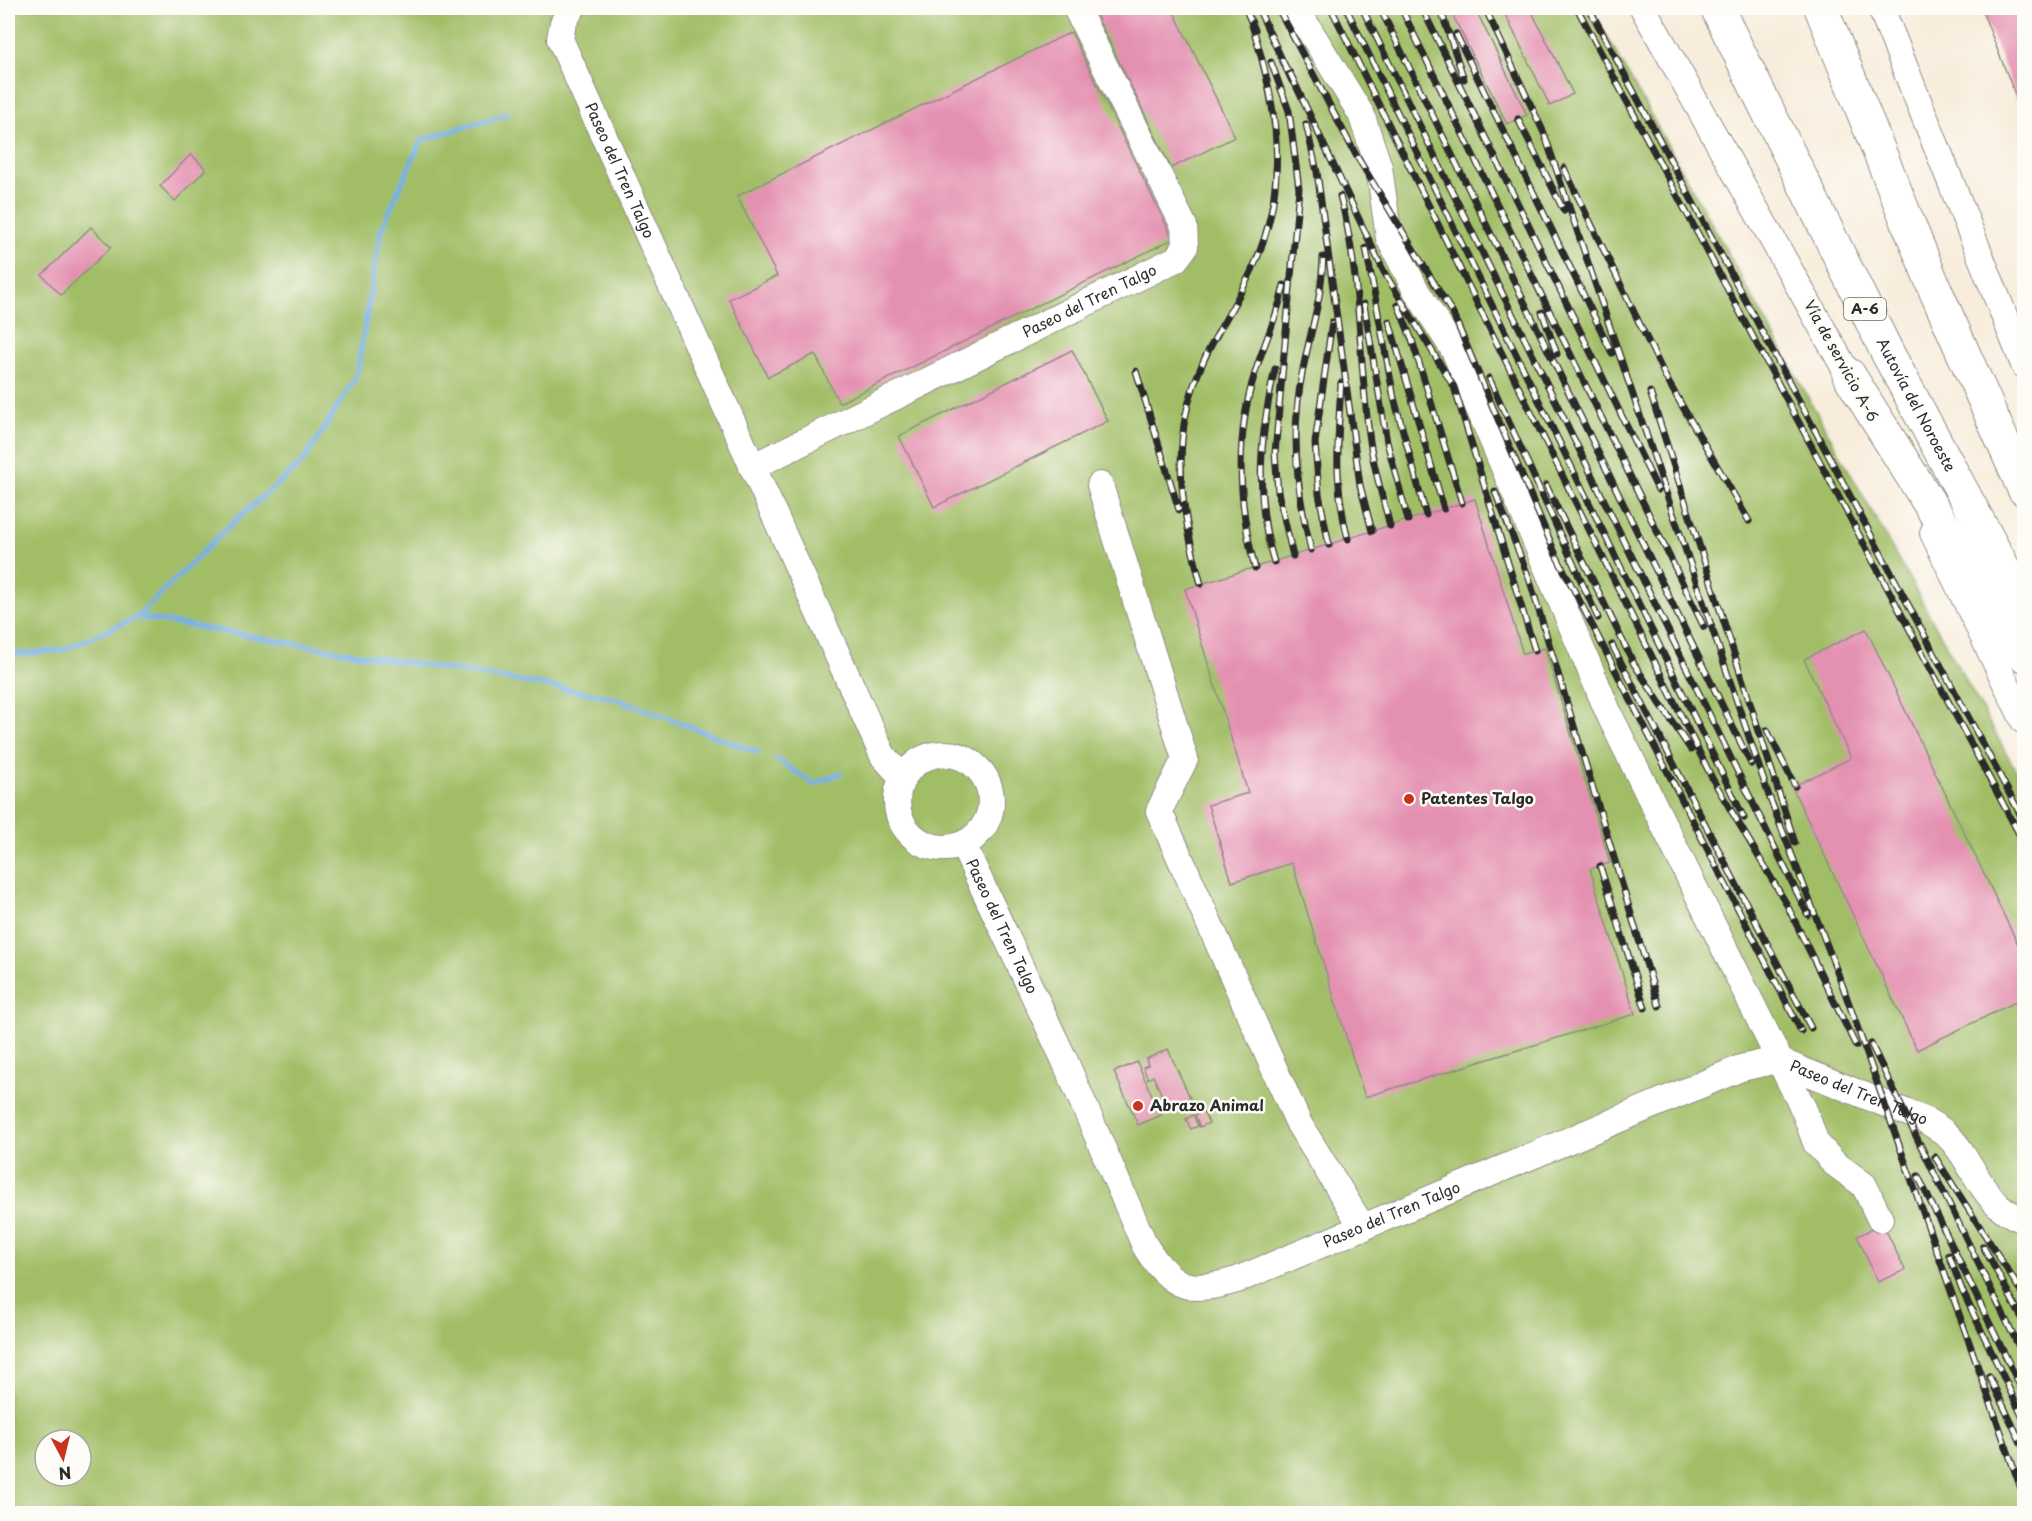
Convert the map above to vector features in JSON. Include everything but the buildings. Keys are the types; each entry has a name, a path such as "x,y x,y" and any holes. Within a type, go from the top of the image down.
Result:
{"highway":[{"name":"Autovía del Noroeste","path":"1717,8 1887,352 2025,606"},
{"path":"1821,8 1937,294 2025,489"},
{"path":"1850,375 2025,655"}],"street":[{"name":"Paseo del Tren Talgo","path":"572,8 563,23 560,39 883,756 903,778"},
{"name":"Paseo del Tren Talgo","path":"752,467 1176,259 1185,247 1184,226 1076,8"},
{"path":"1296,8 1361,114 1379,167 1389,238 1416,292 1454,350 1610,716 1777,1060 1804,1110 1816,1143 1834,1162 1864,1185 1880,1219"},
{"name":"Vía de servicio A-6","path":"1643,8 1850,375 1920,506 2025,722"},
{"path":"1881,8 2025,365"},
{"path":"1100,485 1185,759 1159,811 1299,1124 1364,1228"},
{"path":"938,754 953,754 967,759 979,768 992,795 991,811 985,825 976,837 963,845 948,848 934,847 920,842 909,833 901,820 897,806 897,791 903,778 918,762 938,754"},
{"name":"Paseo del Tren Talgo","path":"963,845 1064,1059 1145,1246 1160,1270 1181,1284 1209,1288 1237,1280 1741,1068 1777,1060 1925,1120 1945,1133 1980,1186 2008,1215 2025,1220"}],"green space":[{"path":"8,8 1591,8 2024,785 2024,1513 8,1513"}],"waterway":[{"path":"137,617 231,524 303,462 356,377 381,230 421,140 507,114"},
{"path":"8,655 63,650 137,617 612,697 759,753"},
{"path":"776,759 814,784 841,773"}],"railway":[{"path":"1245,8 1255,30"},
{"path":"1258,8 1292,81"},
{"path":"1278,8 1356,155 1453,314 1556,555 1801,1031"},
{"path":"1331,8 1713,780 1786,903 1856,1046"},
{"path":"1346,8 1744,818"},
{"path":"1362,8 1808,915"},
{"path":"1380,8 1751,764"},
{"path":"1401,8 1704,627"},
{"path":"1422,8 1658,490"},
{"path":"1440,8 1464,79"},
{"path":"1485,8 1544,133 1769,796 1842,984 2024,1497"},
{"path":"1577,8 2024,843"},
{"path":"1589,8 2024,821"},
{"path":"1201,584 1183,500 1181,457 1186,414 1198,373 1214,339 1243,289 1264,239 1272,208 1276,177 1273,115 1268,84 1251,22"},
{"path":"1456,34 1612,353"},
{"path":"1271,62 1289,111 1299,189 1275,453 1278,492 1293,556"},
{"path":"1290,73 1384,272 1454,387 1535,651"},
{"path":"1518,119 1564,211"},
{"path":"1306,124 1317,172 1360,485 1372,531"},
{"path":"1564,168 1666,378 1749,521"},
{"path":"1340,196 1356,287 1370,441 1390,526"},
{"path":"1366,248 1394,398 1426,515"},
{"path":"1311,550 1298,482 1296,437 1299,392 1318,300 1323,257"},
{"path":"1255,568 1242,495 1244,421 1255,373 1284,285"},
{"path":"1364,304 1387,442 1408,520"},
{"path":"1398,305 1412,340 1462,503"},
{"path":"1542,312 1557,354"},
{"path":"1389,321 1444,509"},
{"path":"1329,545 1319,494 1315,443 1332,322"},
{"path":"1274,562 1264,514 1261,466 1266,418 1275,369"},
{"path":"1136,371 1179,510"},
{"path":"1489,378 1598,618"},
{"path":"1341,383 1338,479 1348,539"},
{"path":"1650,392 1795,843"},
{"path":"1546,485 1634,664 1691,750"},
{"path":"1495,492 1529,578 1659,1006"},
{"path":"1612,645 1811,1028"},
{"path":"1767,730 1795,786"},
{"path":"1600,866 1645,1008"},
{"path":"1871,1044 2024,1357"},
{"path":"1935,1157 2024,1296"},
{"path":"1918,1176 2024,1394"},
{"path":"1983,1246 2024,1322"},
{"path":"1949,1255 1962,1290 2024,1420"},
{"path":"1989,1376 2024,1449"}],"place":[{"name":"Patentes Talgo","path":"1409,799"},
{"name":"Abrazo Animal","path":"1138,1106"}]}
